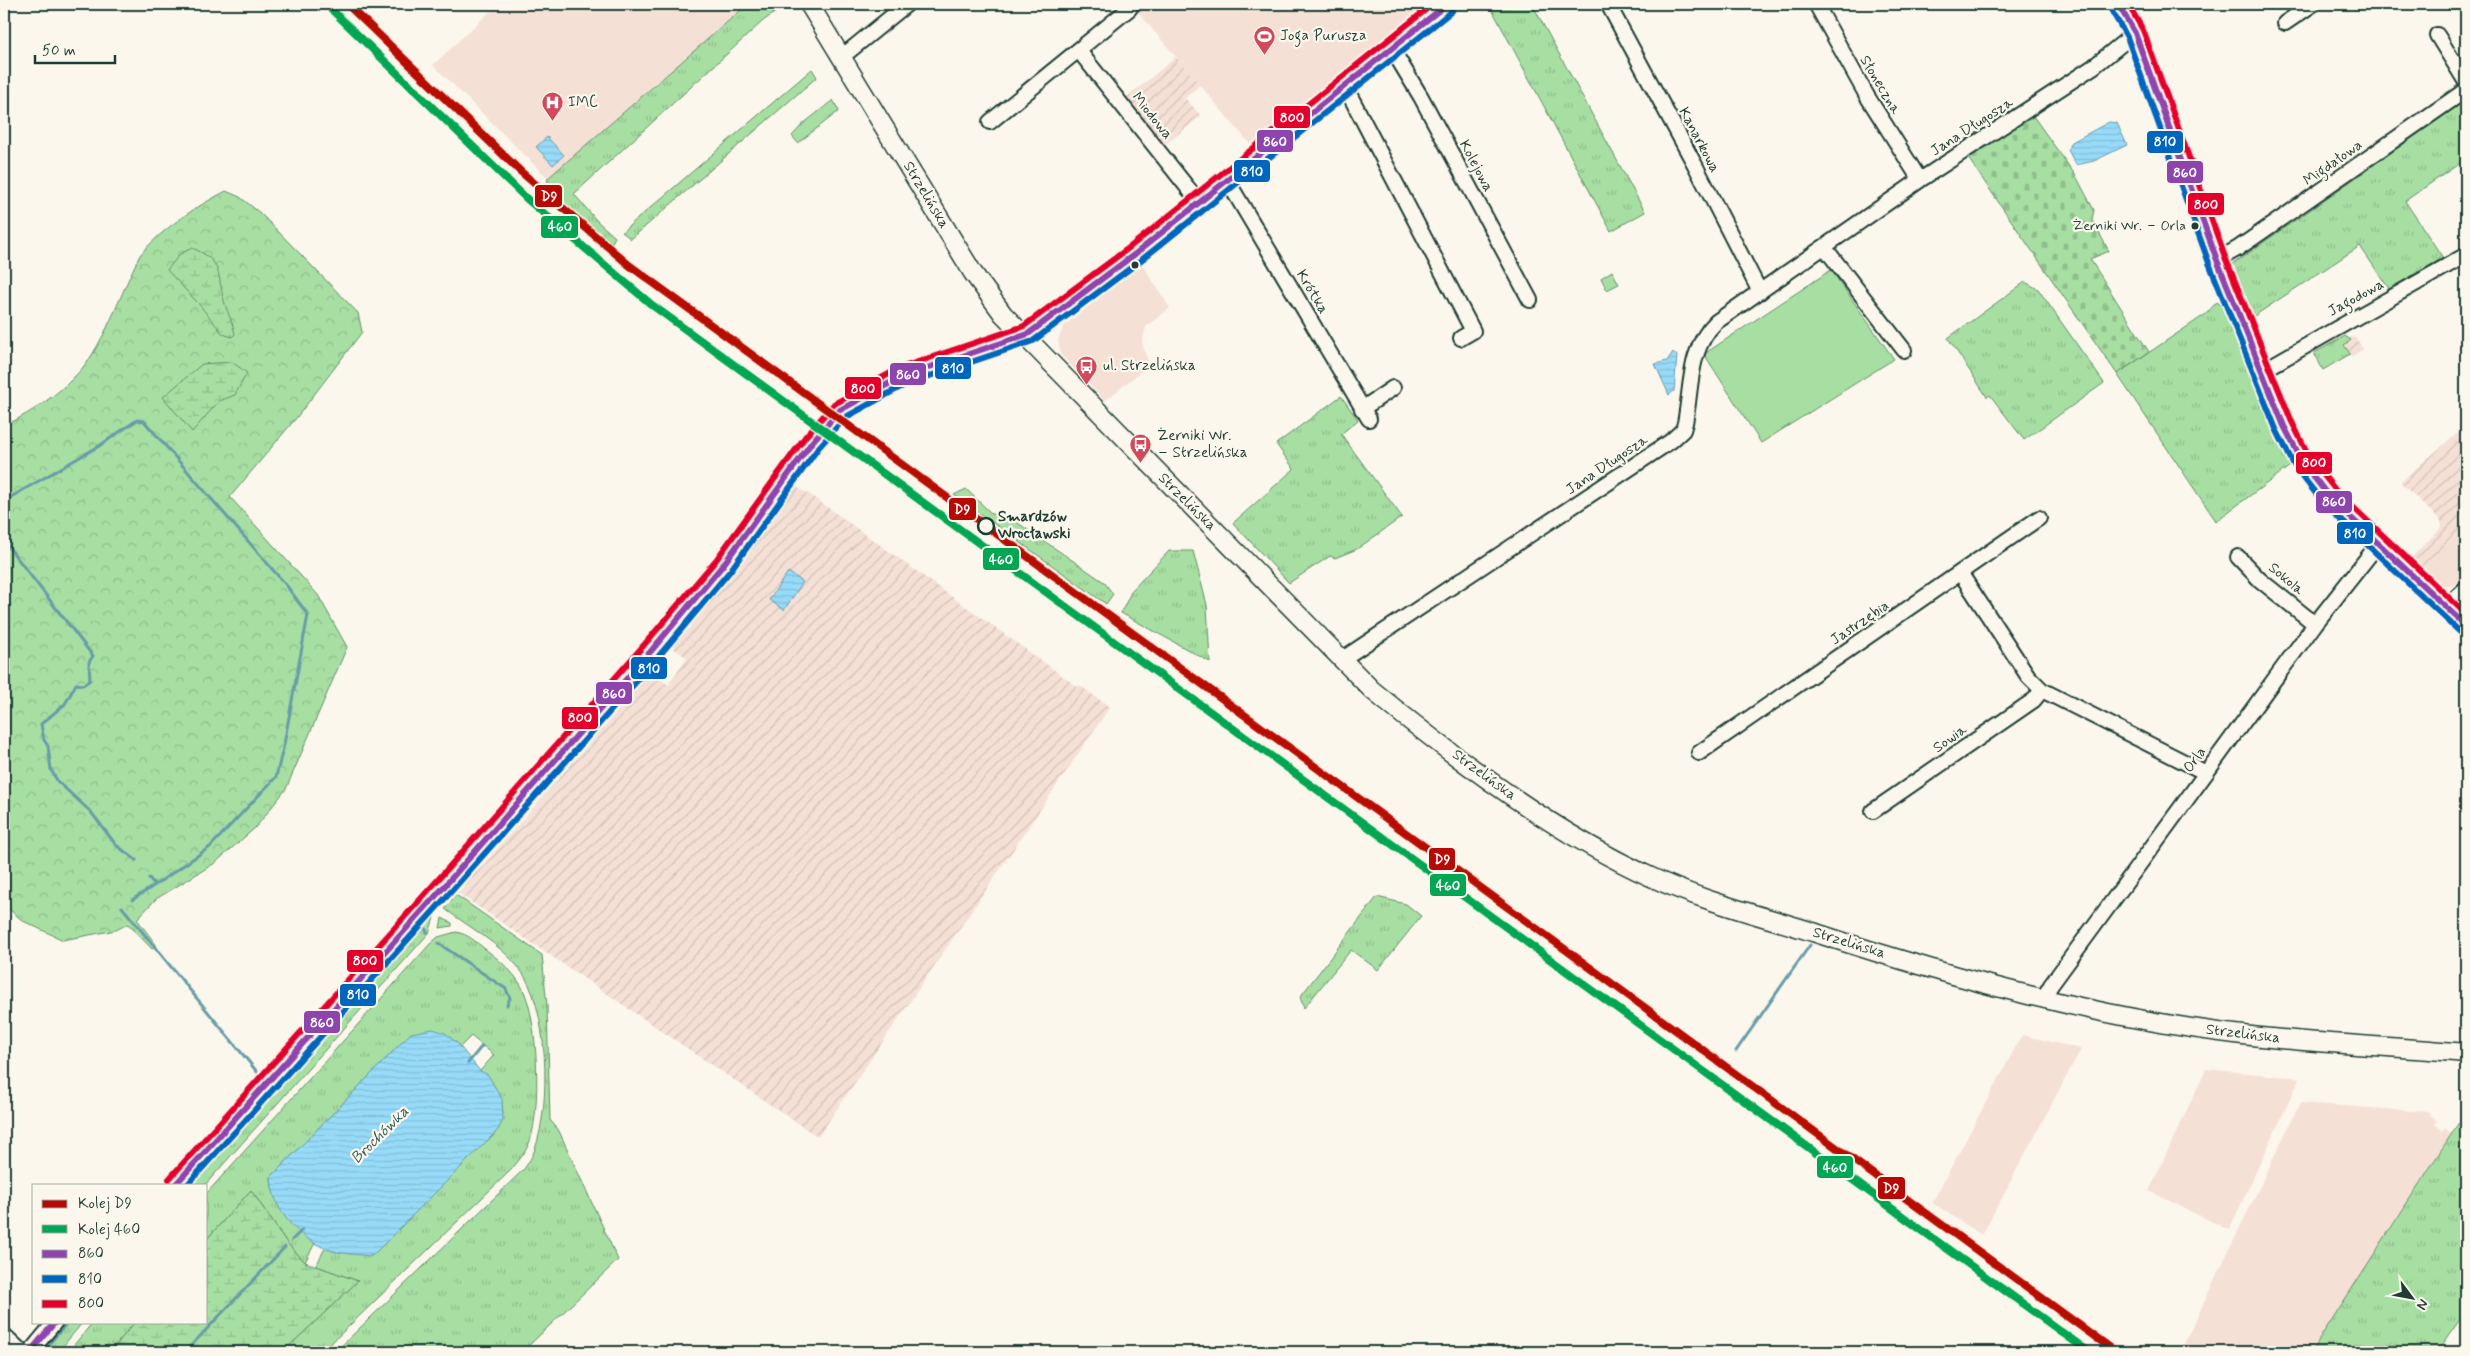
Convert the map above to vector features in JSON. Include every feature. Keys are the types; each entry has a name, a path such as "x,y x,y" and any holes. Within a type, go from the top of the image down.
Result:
{"main road":[{"name":"Strzelińska","path":"809,4 843,56 973,273 994,303 1024,337 1372,690 1411,722 1518,799 1618,860 1651,877 1709,899 1977,982 2043,999 2131,1018 2242,1035 2466,1052"}],"street":[{"path":"843,56 907,4"},
{"path":"177,1184 645,659 723,565 812,442 840,410 903,376 1024,337 1093,287 1447,4"},
{"name":"Kanarkowa","path":"1608,4 1695,165 1760,292"},
{"name":"Słoneczna","path":"1816,4 1867,96 1920,180"},
{"path":"2118,4 2135,33 2217,260 2284,426 2303,463 2330,498 2466,626"},
{"path":"2285,23 2313,4"},
{"path":"990,122 1130,8"},
{"name":"Jana Długosza","path":"1341,660 1671,441 1683,430 1685,423 1695,352 1700,341 1716,322 1825,248 1920,180 2094,67 2135,33"},
{"path":"2436,35 2466,82"},
{"name":"Kolejowa","path":"1392,49 1421,97 1530,300"},
{"name":"Miodowa","path":"1078,51 1199,202"},
{"path":"1345,86 1467,334"},
{"name":"Migdałowa","path":"2217,260 2237,249 2466,90"},
{"name":"Krótka","path":"1227,180 1366,414 1393,388"},
{"path":"1825,248 1904,350"},
{"name":"Jagodowa","path":"2262,371 2466,255"},
{"name":"Jastrzębia","path":"1700,753 1961,574 2038,518"},
{"name":"Orla","path":"2043,999 2051,985 2315,624 2379,543"},
{"name":"Sokola","path":"2238,557 2260,580 2315,624"},
{"path":"1961,574 2028,676 2042,690 2206,773"},
{"path":"2446,607 2466,588"},
{"name":"Sowia","path":"1873,811 2034,700 2042,690"},
{"path":"30,1352 52,1324"},
{"path":"4,1335 22,1352"}],"shaded area":[{"name":"IMC","path":"498,4 748,4 548,178 433,65"},
{"path":"1131,4 1424,4 1426,5 1250,144"},
{"path":"1176,57 1200,85 1185,98 1201,116 1163,146 1125,99"},
{"path":"1142,264 1170,308 1146,327 1142,343 1149,365 1105,401 1061,355 1058,340 1064,326"},
{"path":"2350,337 2356,338 2363,349 2352,357 2344,345 2351,340"},
{"path":"2466,426 2466,526 2422,567 2411,558 2442,527 2441,521 2400,482"},
{"path":"796,487 809,494 1078,687 1079,685 1110,707 818,1137 458,893 652,672 668,685 687,658 672,647 719,590"},
{"path":"2466,526 2466,573 2452,586 2443,586 2422,567"},
{"path":"2022,1035 2081,1049 1982,1235 1932,1203"},
{"path":"2206,1069 2300,1078 2229,1230 2149,1191"},
{"path":"2300,1103 2428,1112 2437,1121 2435,1124 2443,1131 2445,1128 2451,1134 2311,1352 2180,1352"}],"green space":[{"path":"748,4 772,4 777,11 763,21 574,194 597,221 615,237 611,244 546,189 548,178"},
{"path":"1489,4 1532,4 1645,212 1611,231"},
{"path":"812,69 817,77 631,239 622,232"},
{"path":"833,100 839,111 798,143 792,136 803,124"},
{"path":"2466,100 2466,159 2405,201 2443,258 2389,289 2360,246 2251,318 2230,266"},
{"path":"2033,116 2076,176 2094,210 2092,220 2109,251 2090,259 2149,352 2117,374 1968,158"},
{"path":"226,191 240,197 260,213 358,313 362,332 297,417 230,497 318,595 347,647 286,789 256,827 215,863 156,899 137,919 157,946 152,949 128,924 116,930 63,940 23,921 4,905 4,426 28,413 51,397 82,369 104,333 140,255 149,245 180,219"},
{"path":"192,248 210,258 218,270 222,294 235,334 232,337 223,334 198,303 167,270 180,254"},
{"path":"1831,270 1894,359 1761,443 1704,354"},
{"path":"1612,271 1619,284 1607,290 1601,278"},
{"path":"2025,282 2038,289 2104,383 2024,440 1990,395 1987,397 1948,338"},
{"path":"2217,302 2226,309 2290,466 2216,521 2117,374 2206,314"},
{"path":"2345,336 2351,340 2344,345 2350,354 2323,370 2314,353"},
{"path":"232,362 247,373 235,395 219,401 192,432 163,397 202,364"},
{"path":"1341,396 1358,420 1341,434 1402,517 1357,549 1335,558 1330,556 1289,583 1233,523 1294,469 1276,444"},
{"path":"966,489 992,514 1012,519 1104,582 1113,594 1106,604 954,495"},
{"path":"1169,551 1193,551 1207,605 1210,662 1121,613 1132,590"},
{"path":"456,895 542,955 547,1006 550,1120 559,1131 618,1260 522,1352 335,1352 524,1169 534,1152 540,1130 545,1082 544,1056 536,1006 529,985 519,968 503,951 445,909"},
{"path":"1377,897 1406,904 1421,916 1378,970 1351,950 1304,1008 1300,997"},
{"path":"431,910 434,918 429,933 206,1184 183,1184"},
{"path":"442,918 452,923 452,926 440,928"},
{"path":"456,932 472,939 503,964 522,987 533,1026 535,1046 536,1109 530,1141 512,1169 322,1352 283,1352 358,1281 316,1266 325,1248 336,1252 491,1138 496,1132 502,1120 503,1108 499,1095 490,1080 480,1071 494,1055 471,1036 459,1048 457,1043 411,1033 271,1177 275,1197 285,1215 299,1231 315,1243 305,1262 287,1243 251,1190 208,1238 208,1192 438,937"},
{"path":"2465,1113 2466,1311 2437,1352 2311,1352"},
{"path":"251,1190 287,1243 305,1262 358,1281 283,1352 110,1352 133,1324 208,1324 208,1238"},
{"path":"59,1324 81,1324 58,1352 37,1352"},
{"path":"91,1324 133,1324 110,1352 68,1352"}],"water":[{"path":"2109,122 2117,123 2127,145 2094,161 2076,165 2068,150 2070,143"},
{"path":"547,137 564,155 553,165 536,147"},
{"path":"1673,352 1677,356 1674,391 1669,395 1655,364 1667,361"},
{"path":"788,572 803,582 784,610 769,600"},
{"path":"433,1029 445,1033 457,1043 480,1071 488,1075 502,1099 503,1120 498,1130 372,1256 337,1252 312,1242 301,1234 283,1214 277,1203 271,1177 411,1033"}],"waterway":[{"path":"4,501 99,446 137,420 144,421 286,585 308,615 276,777 210,847 155,885"},
{"path":"4,541 93,656 89,662 90,680 83,685 76,684 65,704 41,724 44,740 48,746 51,770 58,782 91,812 116,845 136,860"},
{"path":"132,900 155,885 149,878"},
{"path":"122,907 258,1073"},
{"name":"Brochówka","path":"427,932 424,926 428,919"},
{"path":"191,1184 425,924"},
{"name":"Brochówka","path":"438,943 506,989 510,998 507,1005"},
{"path":"1736,1051 1810,945"},
{"name":"Brochówka","path":"468,1063 482,1046"},
{"name":"Brochówka","path":"292,1240 302,1230"},
{"name":"Brochówka","path":"185,1352 285,1247"},
{"path":"42,1352 66,1324"}],"railway":[{"path":"2039,1314 2091,1352"}],"rail line":[{"name":"D9","path":"347,4 520,171 629,265 2116,1352"},
{"name":"460","path":"332,10 527,199 652,305 2089,1352"}],"transit line":[{"name":"800","path":"169,1179 435,883 644,645 716,560 805,437 834,404 900,368 1024,326 1130,247 1433,4"},
{"name":"860","path":"176,1184 442,889 651,651 723,565 812,442 840,410 903,376 1028,334 1135,254 1447,4"},
{"name":"860","path":"2118,4 2135,33 2217,260 2284,426 2303,463 2330,498 2466,626"},
{"name":"800","path":"2128,4 2143,30 2225,257 2292,422 2310,458 2337,492 2466,614"},
{"name":"810","path":"2110,8 2127,37 2209,263 2276,429 2295,467 2324,504 2460,632"},
{"name":"810","path":"188,1184 448,895 658,657 730,571 819,447 846,417 906,384 1033,341 1140,261 1452,11"},
{"name":"860","path":"30,1352 53,1324"}],"place":[{"name":"Joga Purusza","path":"1264,55"},
{"name":"IMC","path":"552,122"},
{"name":"Żerniki Wr. – Orla","path":"2195,226"},
{"name":"ul. Strzelińska","path":"1087,385"},
{"name":"Żerniki Wr. – Strzelińska","path":"1141,464"},
{"name":"Smardzów Wrocławski","path":"986,526"}]}
